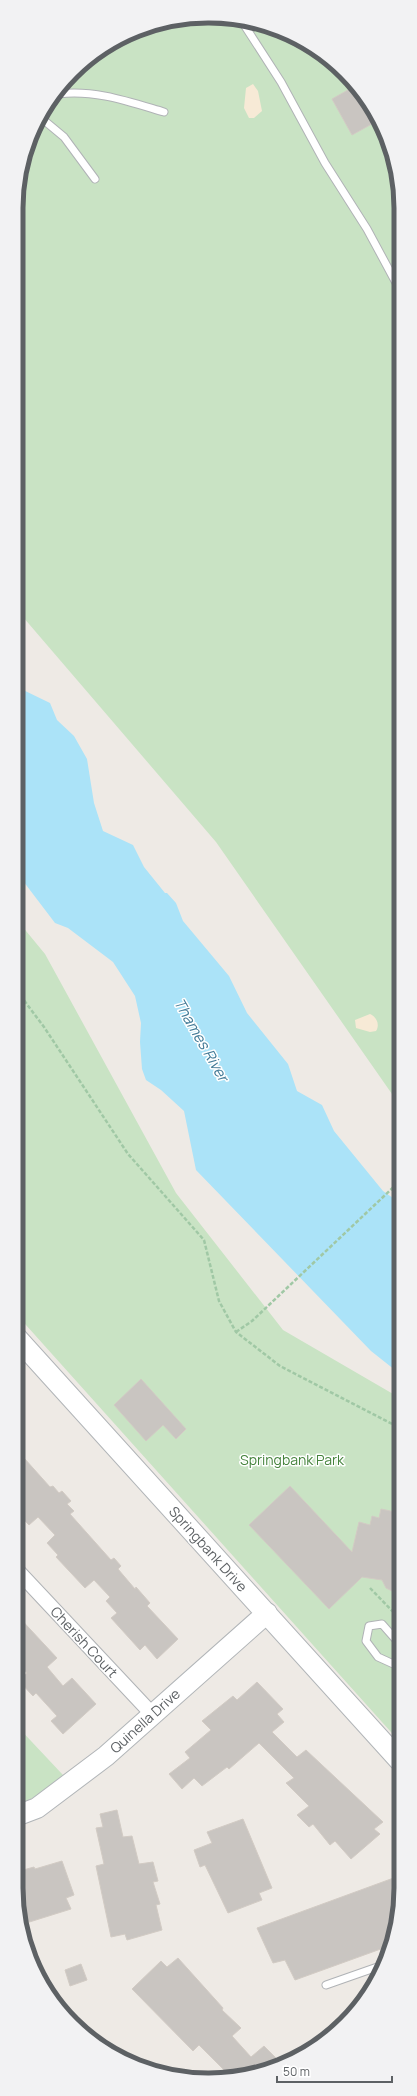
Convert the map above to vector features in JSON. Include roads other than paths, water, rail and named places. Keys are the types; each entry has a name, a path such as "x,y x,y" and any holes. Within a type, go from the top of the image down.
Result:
{"main road":[{"name":"Springbank Drive","path":"23,1346 394,1752"},
{"name":"Quinella Drive","path":"23,1813 37,1808 106,1756 267,1614"}],"street":[{"name":"Cherish Court","path":"23,1576 152,1714"}],"lane":[{"path":"245,27 281,82 325,164 367,229 394,281"},
{"path":"63,94 84,93 106,96 164,112"},
{"path":"45,121 64,136 95,178"},
{"path":"394,1638 382,1624 369,1626 366,1641 378,1657 394,1664"},
{"path":"326,1985 376,1967"}],"water":[{"name":"Thames River","path":"23,690 50,703 57,720 74,736 87,759 94,803 103,831 133,845 144,867 165,893 167,893 176,903 183,921 229,976 247,1013 288,1064 297,1091 322,1105 334,1131 383,1191 394,1199 394,1369 371,1351 196,1170 184,1111 161,1090 146,1080 142,1069 140,1042 141,1023 135,996 113,962 68,928 55,923 23,881"}],"park label":[{"name":"Springbank Park","path":"292,1460"}]}
